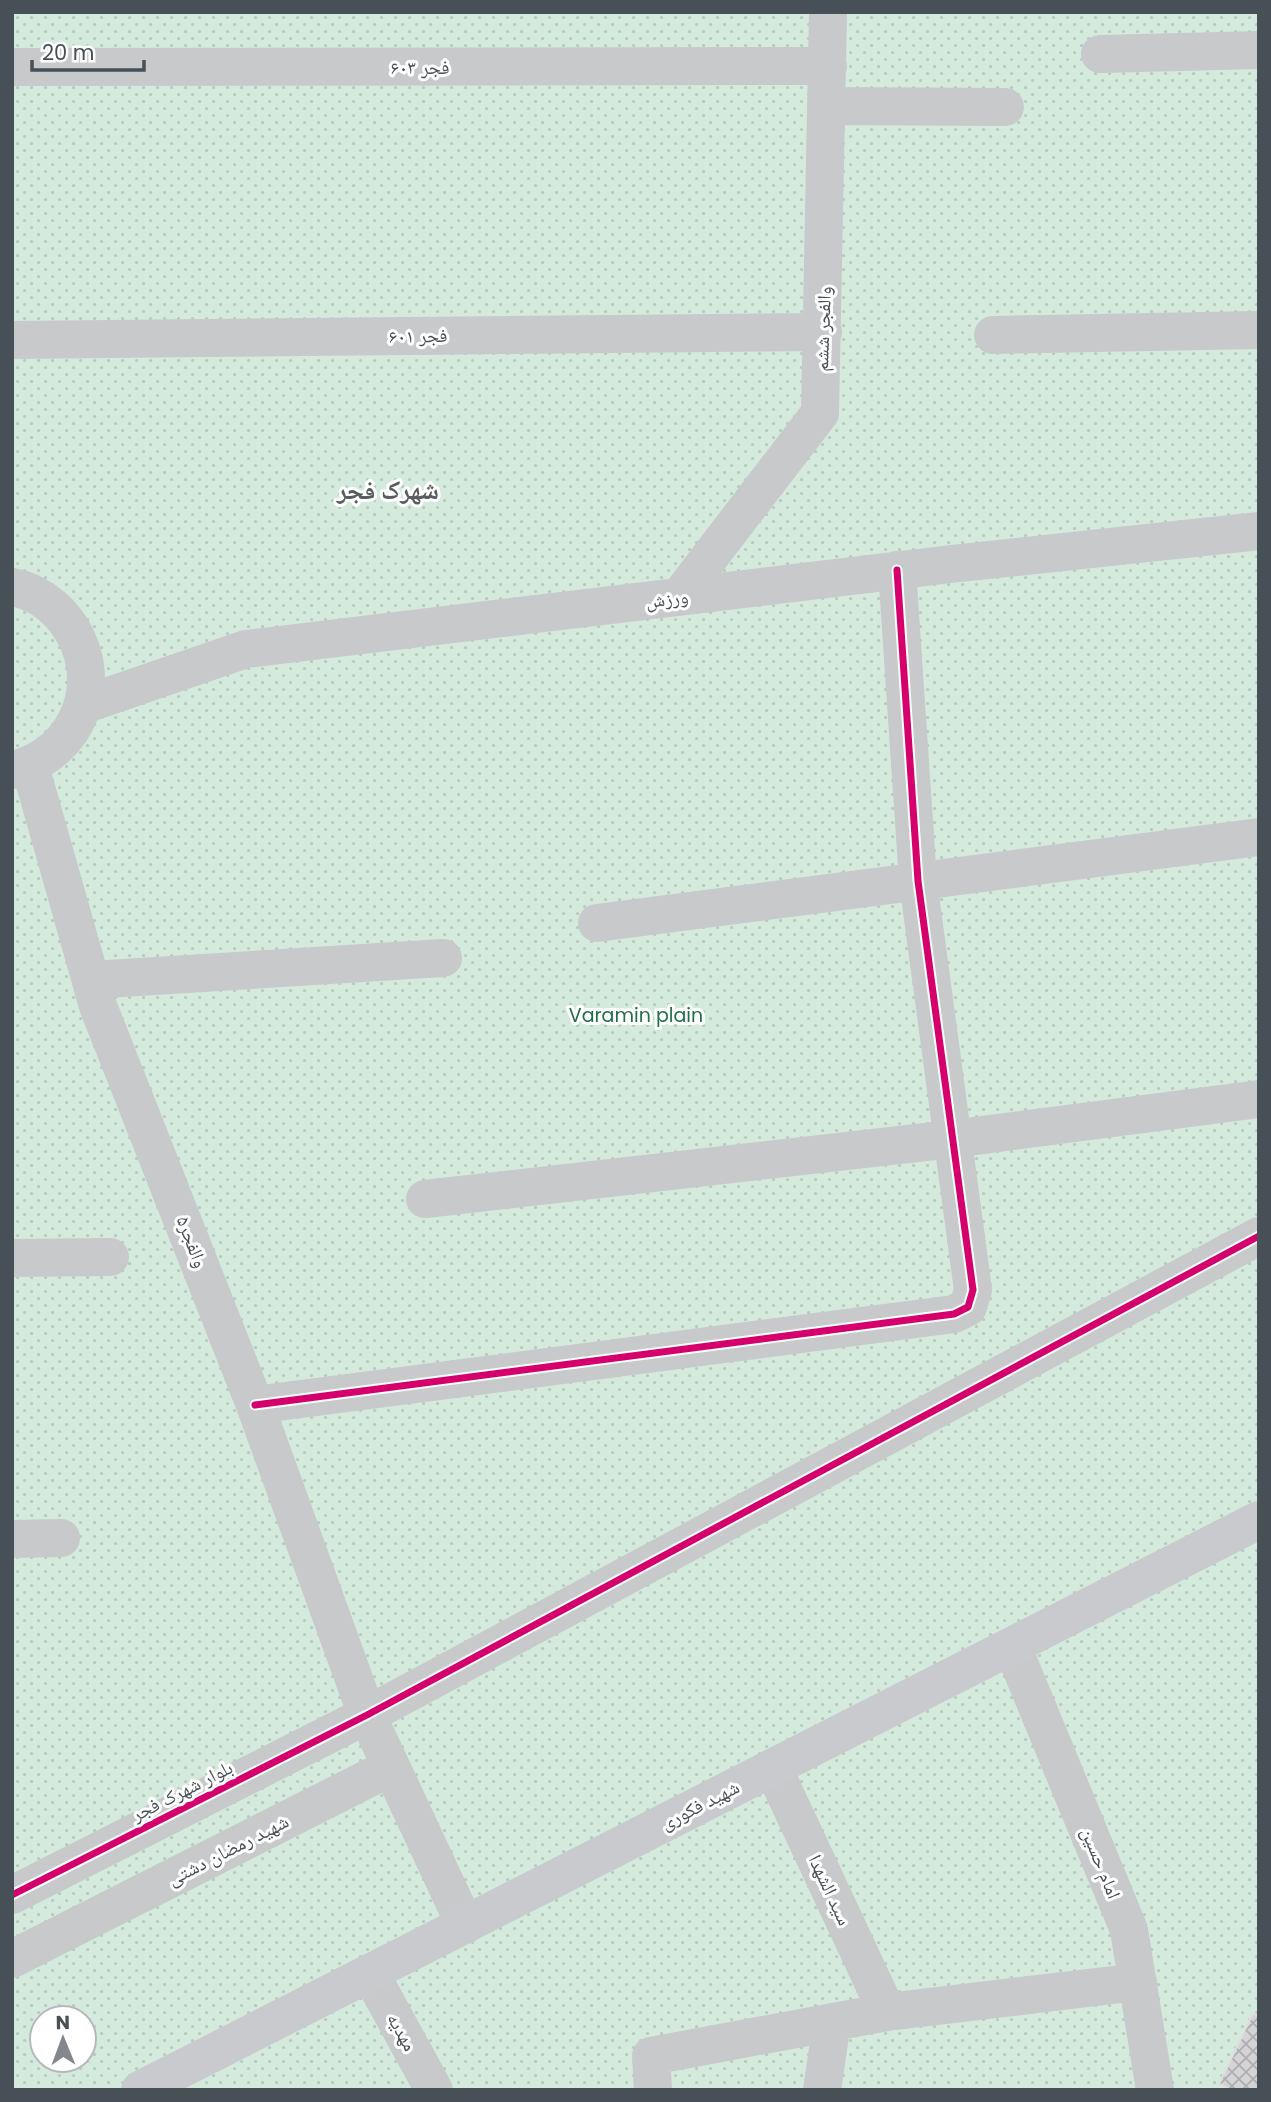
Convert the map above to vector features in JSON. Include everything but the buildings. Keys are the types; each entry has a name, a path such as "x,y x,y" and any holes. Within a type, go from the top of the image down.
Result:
{"street":[{"name":"والفجر ششم","path":"679,597 820,413 828,12"},
{"path":"1100,54 1259,50"},
{"name":"فجر ۶۰۳","path":"12,66 828,66"},
{"path":"827,106 1005,107"},
{"path":"993,335 1259,330"},
{"name":"فجر ۶۰۱","path":"12,340 823,332"},
{"name":"ورزش","path":"83,705 246,649 897,570 1259,531"},
{"path":"256,1405 954,1314 968,1307 973,1290 918,881 897,570"},
{"path":"12,587 25,589 55,608 77,636 86,670 83,705 75,725 63,742 48,755 21,768"},
{"name":"والفجر۵","path":"21,768 98,1006 256,1405 367,1715"},
{"path":"597,923 1259,837"},
{"path":"91,979 443,958"},
{"path":"425,1199 952,1139 1259,1099"},
{"name":"بلوار شهرک فجر","path":"12,1895 367,1715 1259,1236"},
{"path":"12,1258 110,1257"},
{"name":"شهید فکوری","path":"153,2087 370,1973 1259,1520"},
{"path":"12,1539 61,1538"},
{"name":"امام حسین","path":"1012,1646 1129,1930 1155,2090"},
{"path":"367,1715 465,1925"},
{"name":"شهید رمضان دشتی","path":"12,1959 391,1768"},
{"name":"سید الشهدا","path":"773,1768 887,2012"},
{"name":"مهدیه","path":"370,1973 434,2090"},
{"path":"653,2090 651,2056 887,2012 1138,1982"},
{"path":"822,2090 832,2022"}],"green space":[{"name":"Varamin plain","path":"12,12 1259,12 1259,2090 12,2090"}],"cycle path":[{"path":"255,1405 954,1314 968,1307 973,1290 918,881 897,570"},
{"path":"12,1895 367,1715 1259,1236"}],"district":[{"name":"شهرک فجر","path":"388,490"}]}
